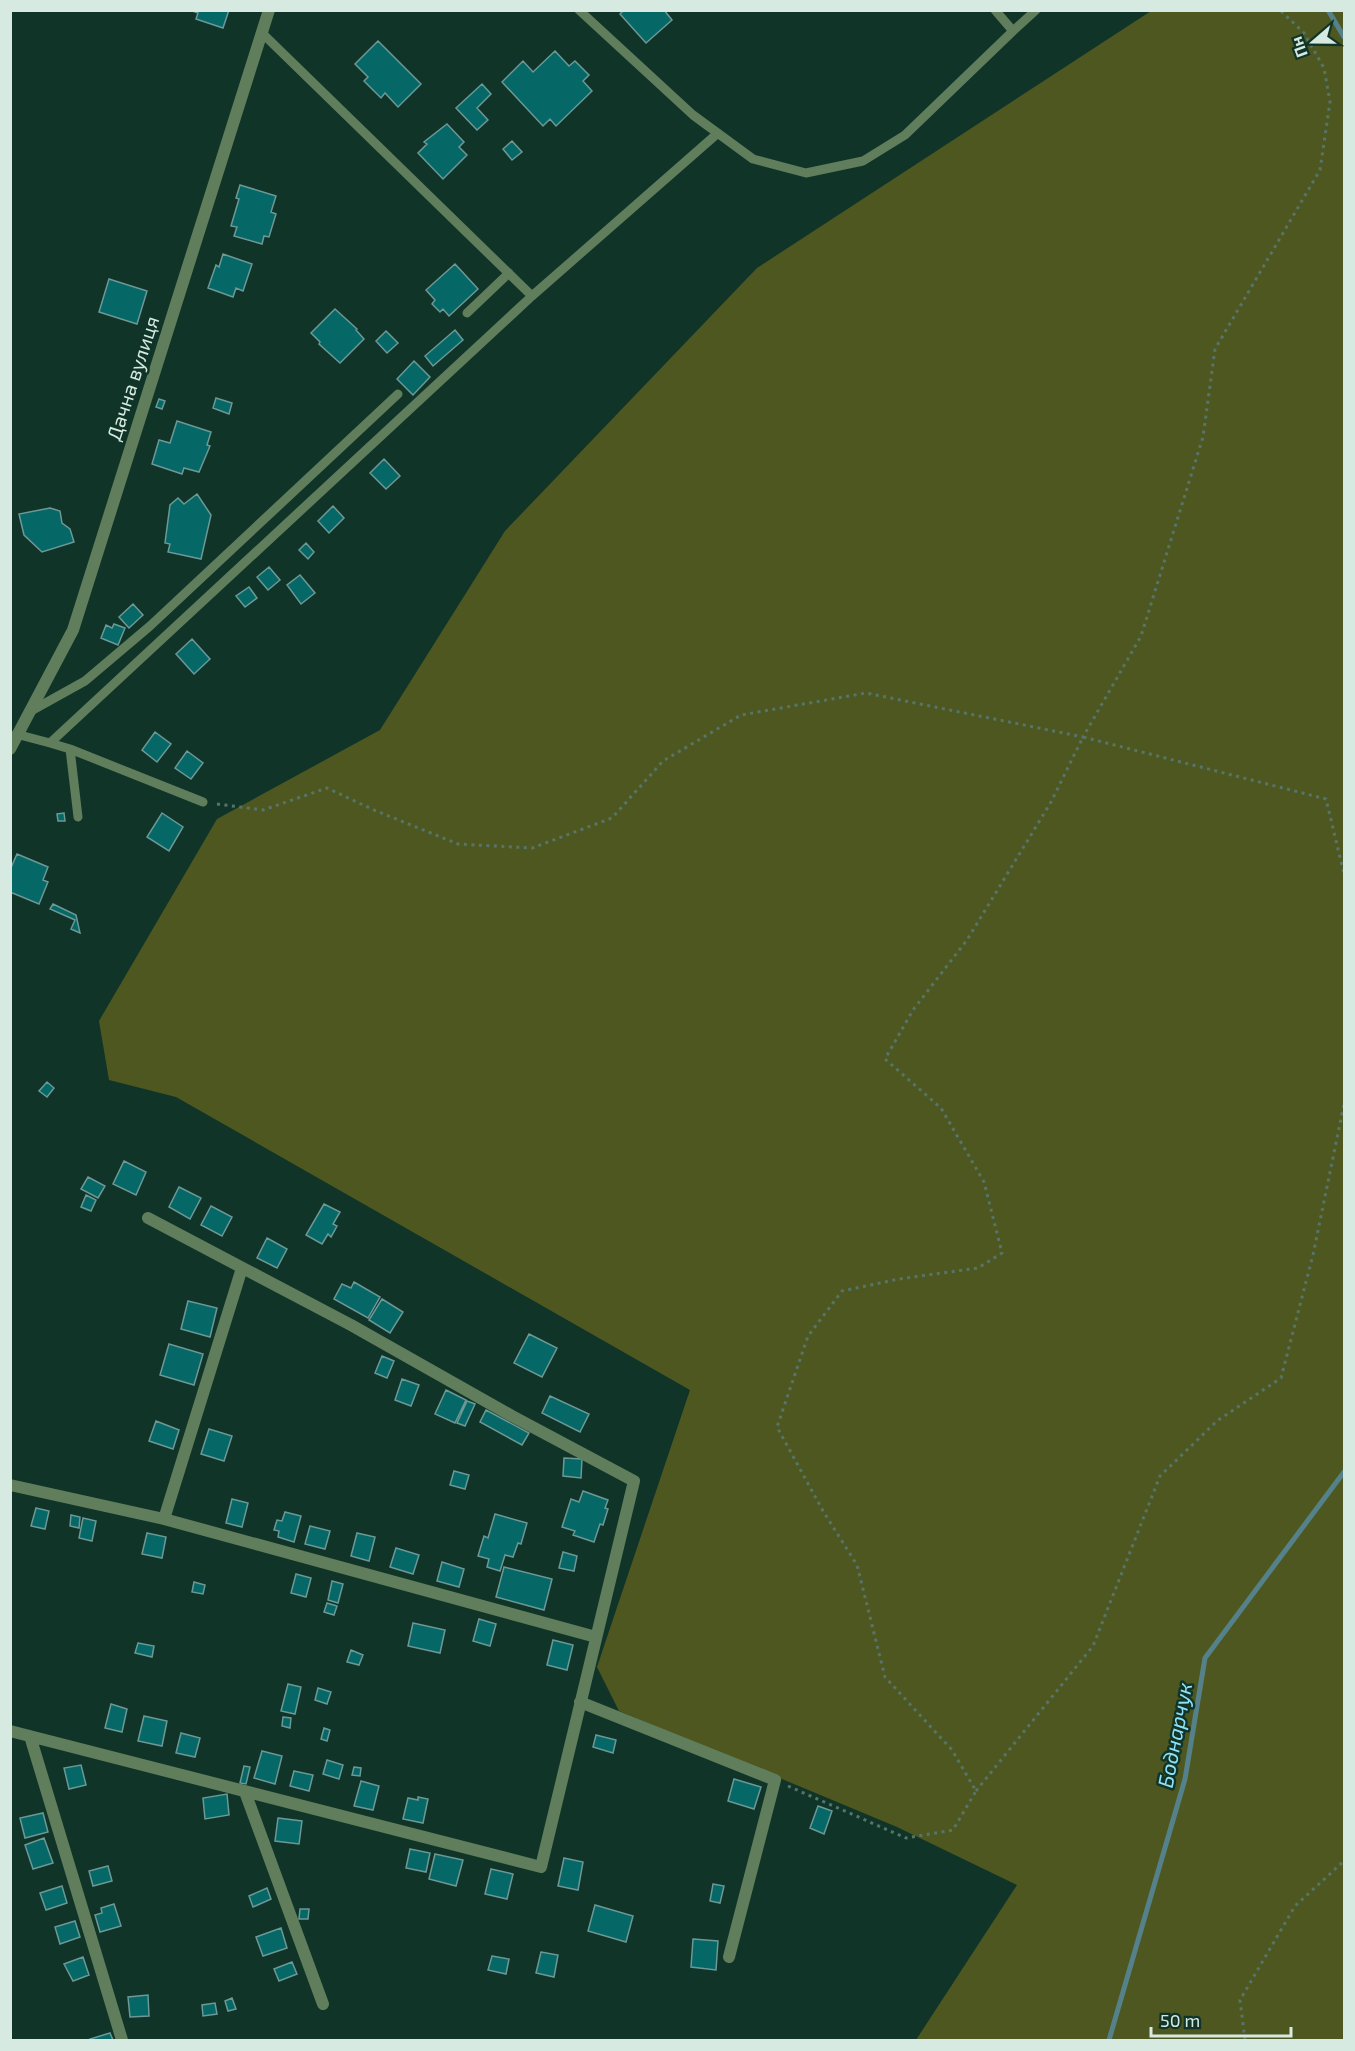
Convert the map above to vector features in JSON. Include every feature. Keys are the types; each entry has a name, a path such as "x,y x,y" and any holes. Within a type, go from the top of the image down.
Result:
{"street":[{"name":"Дачна вулиця","path":"10,749 13,733 28,713 72,630 270,10"},
{"path":"10,1731 541,1867 634,1481 148,1218"},
{"path":"164,1519 242,1268"},
{"path":"10,1485 164,1519 596,1637"},
{"path":"580,1702 775,1780 729,1958"},
{"path":"30,1736 122,2040"},
{"path":"245,1792 323,2004"}],"lane":[{"path":"579,10 693,115 753,159 806,173 863,161 905,135 1035,10"},
{"path":"995,10 1013,31"},
{"path":"262,33 532,296"},
{"path":"50,743 532,296 718,133"},
{"path":"467,313 509,273"},
{"path":"28,713 85,681 150,626 398,394"},
{"path":"13,733 70,749 203,802"},
{"path":"70,749 78,817"}],"path":[{"path":"976,1791 952,1750 885,1677 856,1564 823,1511 777,1427 808,1336 842,1291 899,1279 978,1268 1002,1253 984,1182 941,1108 885,1059 913,1010 967,940 1052,802 1083,736 1141,636 1203,437 1215,349 1320,170 1330,102 1324,68 1304,33 1280,10"},
{"path":"203,802 262,810 327,788 374,810 458,843 532,848 612,818 663,761 741,715 866,693 1083,736 1326,799 1344,874"},
{"path":"775,1780 906,1838 952,1830 976,1791 1093,1646 1160,1476 1216,1421 1281,1378 1313,1255 1344,1104"},
{"path":"1245,2040 1240,2000 1295,1906 1344,1861"}],"green space":[{"path":"1151,11 1344,11 1344,2040 916,2040 1017,1885 897,1827 619,1711 597,1667 690,1390 176,1097 109,1080 99,1021 217,819 380,730 505,531 757,268"}],"building":[{"path":"190,10 229,10 223,28 196,19 198,13"},
{"path":"624,10 664,10 672,20 646,43 620,14"},
{"path":"378,41 421,84 398,107 385,93 381,98 364,81 368,77 355,64"},
{"path":"555,51 569,66 575,61 589,75 583,81 592,91 556,126 550,119 543,126 502,82 523,61 533,72"},
{"path":"482,84 491,94 477,108 488,120 477,130 456,108"},
{"path":"447,124 464,142 459,147 467,155 443,179 418,153 427,144 424,142"},
{"path":"512,141 522,152 512,160 503,149"},
{"path":"240,185 276,196 271,212 276,214 269,237 264,236 262,244 234,236 237,227 231,226 239,199 236,198"},
{"path":"223,254 252,264 243,291 236,288 233,297 208,288 216,265 219,267"},
{"path":"455,264 478,289 449,316 443,309 440,312 432,304 435,300 426,290"},
{"path":"109,279 147,291 137,324 99,312"},
{"path":"335,309 357,329 364,339 340,363 319,344 320,342 311,333"},
{"path":"455,330 463,340 433,366 425,356"},
{"path":"386,331 398,343 387,353 376,341"},
{"path":"414,361 430,377 413,395 397,379"},
{"path":"216,398 232,403 229,414 213,408"},
{"path":"159,399 165,401 162,409 156,407"},
{"path":"177,421 211,432 207,445 210,446 199,472 184,468 182,474 152,464 159,440 170,443"},
{"path":"384,459 400,476 386,489 370,473"},
{"path":"197,494 211,515 201,559 168,552 170,544 165,543 170,505 178,498 184,504"},
{"path":"333,506 344,518 329,533 318,521"},
{"path":"50,508 60,511 62,523 70,529 74,542 42,552 24,535 19,514"},
{"path":"306,543 314,552 308,559 299,550"},
{"path":"269,567 280,580 268,590 257,577"},
{"path":"300,575 315,593 301,604 287,585"},
{"path":"249,587 257,598 245,607 236,596"},
{"path":"133,604 143,615 129,628 119,617"},
{"path":"114,624 125,628 118,645 101,638 106,625 112,628"},
{"path":"192,639 210,659 194,674 176,654"},
{"path":"155,732 171,744 157,762 142,750"},
{"path":"187,751 203,763 191,779 175,768"},
{"path":"64,813 65,821 58,821 57,814"},
{"path":"162,813 183,827 169,851 147,837"},
{"path":"17,854 48,867 43,880 48,882 39,904 10,892 10,870"},
{"path":"53,904 76,915 80,933 71,929 75,920 50,909"},
{"path":"47,1082 54,1088 47,1097 39,1091"},
{"path":"124,1161 146,1172 136,1195 113,1184"},
{"path":"88,1177 105,1186 98,1198 81,1189"},
{"path":"179,1187 201,1198 190,1219 169,1207"},
{"path":"86,1195 96,1200 91,1211 81,1207"},
{"path":"324,1204 340,1212 333,1224 337,1226 331,1237 328,1234 322,1244 306,1235"},
{"path":"211,1206 232,1217 222,1236 201,1225"},
{"path":"267,1238 287,1249 277,1268 257,1258"},
{"path":"354,1282 380,1297 368,1318 334,1299 342,1284 351,1288"},
{"path":"382,1299 403,1312 390,1333 369,1320"},
{"path":"188,1301 217,1308 210,1337 181,1329"},
{"path":"529,1334 557,1348 542,1377 514,1363"},
{"path":"169,1344 203,1354 194,1385 160,1375"},
{"path":"382,1356 394,1361 387,1378 375,1373"},
{"path":"402,1379 419,1385 411,1406 395,1400"},
{"path":"446,1390 466,1400 455,1423 435,1414"},
{"path":"550,1396 589,1414 580,1432 542,1413"},
{"path":"467,1401 475,1404 465,1426 457,1423"},
{"path":"486,1410 529,1433 522,1445 480,1422"},
{"path":"156,1421 179,1430 173,1449 149,1441"},
{"path":"209,1429 232,1436 224,1461 201,1454"},
{"path":"564,1458 582,1459 581,1478 563,1476"},
{"path":"454,1471 469,1475 465,1489 450,1485"},
{"path":"583,1491 608,1500 603,1525 600,1524 594,1542 573,1535 575,1531 562,1527 571,1499 579,1502"},
{"path":"232,1499 248,1503 242,1527 226,1523"},
{"path":"36,1508 49,1511 45,1529 31,1526"},
{"path":"285,1512 301,1516 294,1542 278,1537 279,1531 274,1530 277,1520 282,1521"},
{"path":"495,1514 527,1523 521,1544 518,1543 513,1557 505,1555 500,1571 487,1567 489,1559 478,1556 484,1536 488,1538"},
{"path":"71,1515 80,1517 79,1528 70,1526"},
{"path":"83,1518 96,1521 92,1541 79,1538"},
{"path":"310,1526 330,1531 325,1549 305,1544"},
{"path":"147,1533 166,1537 162,1558 142,1554"},
{"path":"357,1533 375,1537 369,1561 351,1556"},
{"path":"396,1548 419,1555 413,1574 390,1567"},
{"path":"563,1552 577,1556 574,1571 559,1568"},
{"path":"442,1562 464,1569 459,1587 437,1581"},
{"path":"504,1567 552,1579 544,1610 496,1597"},
{"path":"296,1574 311,1578 306,1597 291,1593"},
{"path":"332,1581 343,1584 338,1603 328,1600"},
{"path":"194,1582 205,1585 203,1594 192,1592"},
{"path":"327,1603 337,1606 334,1615 324,1612"},
{"path":"479,1619 496,1624 490,1646 473,1641"},
{"path":"413,1623 445,1630 440,1653 408,1646"},
{"path":"553,1640 573,1645 567,1670 547,1665"},
{"path":"138,1643 154,1646 152,1657 135,1653"},
{"path":"351,1650 363,1655 359,1665 347,1662"},
{"path":"288,1684 301,1687 295,1714 281,1711"},
{"path":"318,1688 331,1692 327,1704 315,1700"},
{"path":"111,1704 127,1709 122,1732 105,1728"},
{"path":"144,1716 167,1721 162,1746 138,1741"},
{"path":"283,1717 291,1718 290,1728 282,1726"},
{"path":"324,1728 330,1730 327,1741 321,1739"},
{"path":"181,1733 200,1738 195,1757 176,1753"},
{"path":"596,1735 616,1740 613,1753 593,1747"},
{"path":"262,1751 282,1756 275,1784 254,1778"},
{"path":"327,1760 343,1765 339,1779 323,1774"},
{"path":"81,1765 86,1785 69,1789 64,1768"},
{"path":"244,1766 250,1767 246,1784 240,1783"},
{"path":"354,1767 361,1768 360,1776 352,1775"},
{"path":"294,1771 313,1775 309,1791 290,1786"},
{"path":"734,1779 761,1787 754,1809 728,1801"},
{"path":"361,1781 379,1786 373,1810 354,1806"},
{"path":"227,1794 229,1815 205,1819 203,1798"},
{"path":"418,1797 428,1799 423,1823 403,1819 408,1798 418,1800"},
{"path":"818,1806 832,1811 824,1834 810,1828"},
{"path":"43,1813 48,1832 25,1838 20,1818"},
{"path":"278,1818 302,1821 299,1844 275,1841"},
{"path":"44,1838 53,1863 33,1869 25,1845"},
{"path":"410,1849 430,1853 426,1872 406,1868"},
{"path":"435,1854 463,1860 456,1886 429,1879"},
{"path":"564,1858 583,1862 578,1890 558,1886"},
{"path":"108,1866 112,1881 93,1886 89,1871"},
{"path":"491,1869 513,1874 507,1899 485,1894"},
{"path":"713,1884 724,1886 720,1903 710,1901"},
{"path":"62,1886 67,1903 46,1910 40,1893"},
{"path":"267,1888 271,1899 253,1907 249,1896"},
{"path":"114,1904 121,1926 100,1932 95,1915 102,1913 101,1908"},
{"path":"595,1905 633,1916 626,1942 588,1931"},
{"path":"300,1909 309,1909 308,1919 299,1919"},
{"path":"75,1921 80,1937 60,1944 55,1927"},
{"path":"281,1928 287,1948 263,1956 256,1937"},
{"path":"693,1939 718,1941 716,1970 691,1967"},
{"path":"541,1952 558,1955 554,1977 536,1973"},
{"path":"492,1956 509,1959 506,1974 488,1970"},
{"path":"83,1957 89,1975 73,1981 64,1964"},
{"path":"292,1962 297,1974 279,1981 274,1969"},
{"path":"148,1995 149,2016 130,2017 128,1997"},
{"path":"232,1998 236,2009 228,2011 225,2001"},
{"path":"215,2003 217,2014 203,2016 202,2005"},
{"path":"110,2033 113,2040 90,2039"}],"waterway":[{"name":"Боднарчук","path":"1328,10 1344,37"},
{"name":"Боднарчук","path":"1109,2040 1185,1779 1205,1658 1344,1472"}]}
